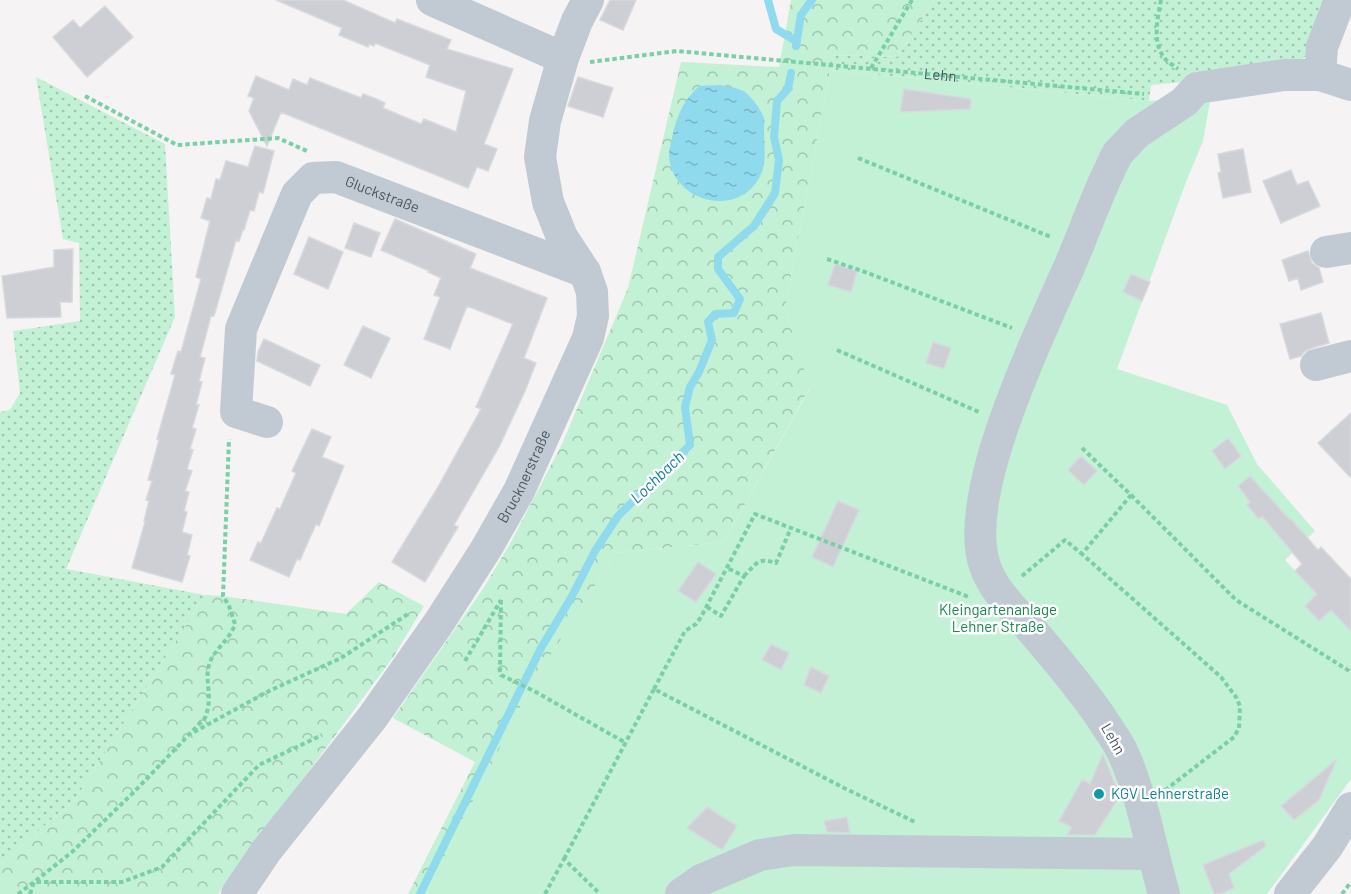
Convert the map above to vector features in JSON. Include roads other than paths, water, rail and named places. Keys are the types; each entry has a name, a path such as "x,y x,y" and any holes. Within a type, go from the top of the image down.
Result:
{"street":[{"path":"432,0 563,58"},
{"name":"Brucknerstraße","path":"237,894 266,851 372,718 438,624 486,549 519,491 588,338 593,316 592,292 585,272 562,237 548,202 540,157 545,121 563,58 588,0"},
{"path":"1340,0 1322,47 1320,75 1351,85"},
{"name":"Lehn","path":"1164,894 1142,808 1122,749 1057,659 995,600 980,550 986,485 1004,423 1118,153 1137,133 1184,102 1197,88 1284,75 1320,75"},
{"name":"Gluckstraße","path":"267,422 236,412 241,330 297,194 313,178 336,177 585,272"},
{"path":"1316,365 1351,356"},
{"path":"1290,894 1327,848 1351,808"},
{"path":"681,894 701,880 760,855 794,850 1152,854"}],"water":[{"path":"721,85 746,93 759,108 764,121 765,158 761,174 751,188 738,197 724,201 708,200 681,185 673,171 669,155 677,119 689,97 699,86"}],"waterway":[{"path":"768,0 776,29 796,41"},
{"name":"Lochbach","path":"796,46 801,15 812,0"},
{"name":"Lochbach","path":"420,894 541,648 571,598 595,551 618,516 690,445 685,407 690,387 712,340 708,322 715,314 734,313 740,299 718,269 718,257 754,226 775,193 779,160 774,137 777,101 788,89 791,73"}],"place":[{"name":"KGV Lehnerstraße","path":"1099,794"}],"park label":[{"name":"Kleingartenanlage Lehner Straße","path":"998,618"}]}
